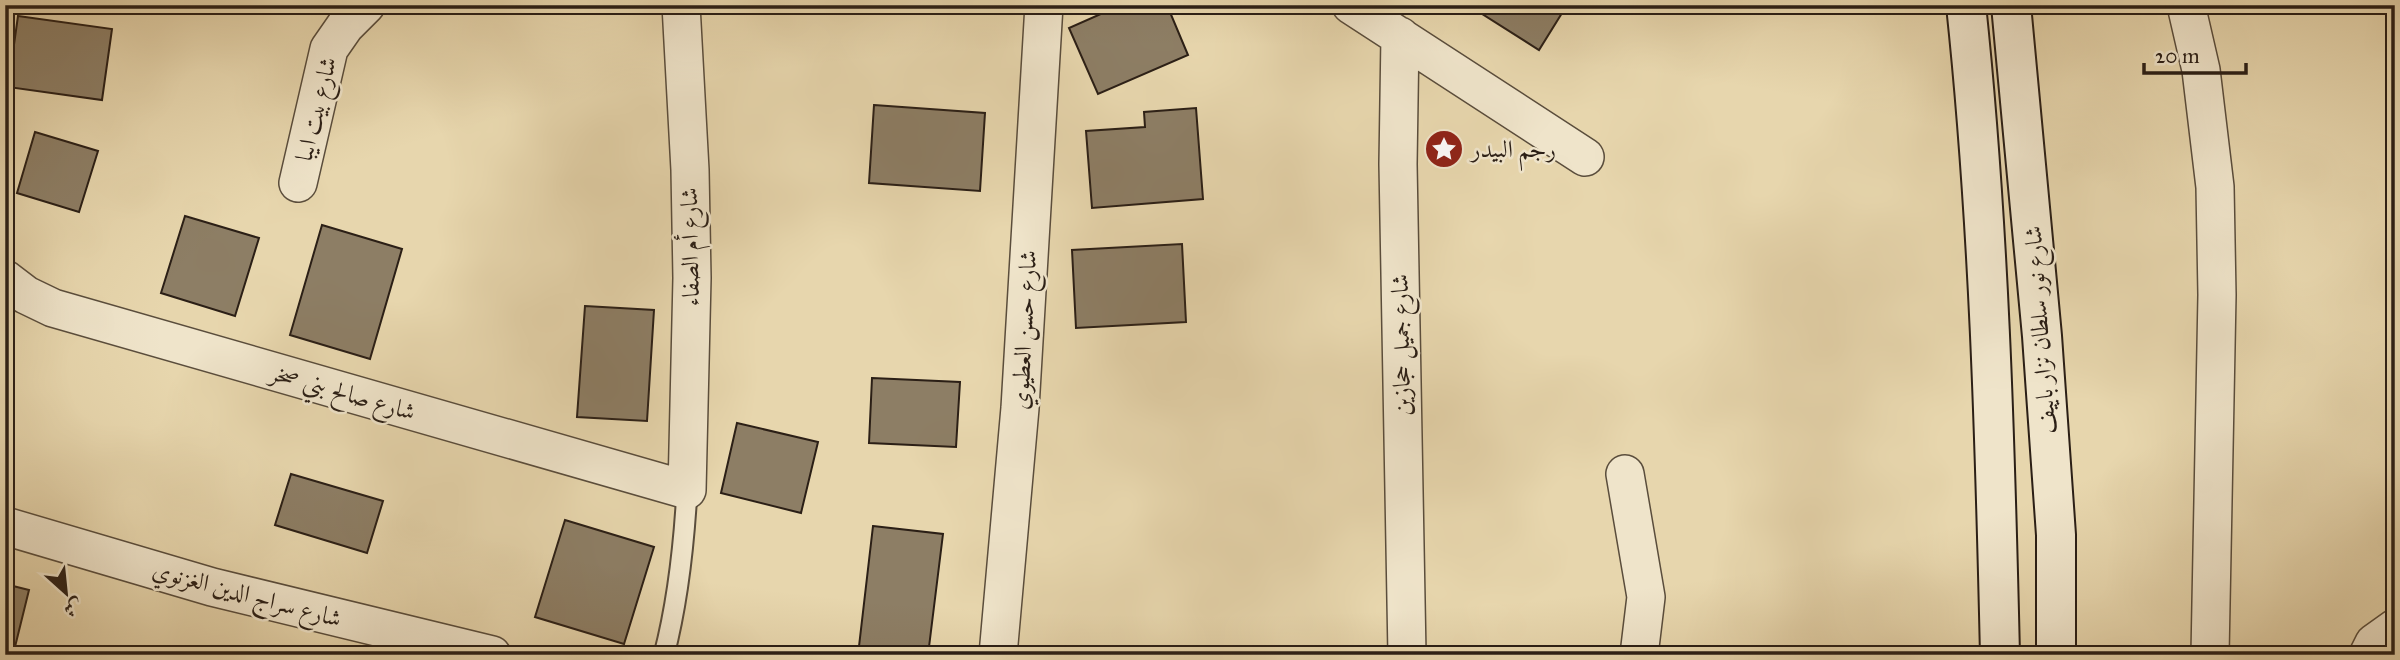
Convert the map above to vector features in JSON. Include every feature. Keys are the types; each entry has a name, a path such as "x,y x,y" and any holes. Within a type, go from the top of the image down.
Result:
{"main road":[{"name":"شارع نور سلطان نزار باييف","path":"1966,5 1974,81 1985,256 1994,432 2000,655"},
{"name":"شارع نور سلطان نزار باييف","path":"2011,5 2043,349 2056,535 2056,655"}],"street":[{"name":"شارع بيت ايبا","path":"298,183 330,48 345,26 366,5"},
{"name":"شارع أم الصفاء","path":"681,5 690,170 692,278 687,490"},
{"name":"شارع حسن العطيوي","path":"998,655 1020,408 1044,5"},
{"path":"1351,5 1585,157"},
{"path":"2186,5 2201,71 2215,187 2217,295 2210,655"},
{"name":"شارع جميل حجازين","path":"1400,36 1398,164 1407,655"},
{"name":"شارع صالح بني صخر","path":"5,279 26,296 65,312 687,490"},
{"path":"1625,474 1646,597 1639,655"},
{"name":"شارع سراج الدين الغزنوي","path":"5,526 212,587 492,655"}],"lane":[{"path":"664,655 677,593 687,490"}],"building":[{"path":"1121,5 1167,5 1188,55 1098,94 1069,28"},
{"path":"1468,5 1567,5 1539,50"},
{"path":"18,16 112,29 102,100 8,87"},
{"path":"874,105 985,113 980,191 869,183"},
{"path":"1196,108 1203,199 1092,208 1086,131 1145,127 1144,112"},
{"path":"35,132 98,151 79,212 17,193"},
{"path":"185,216 259,238 235,316 161,293"},
{"path":"322,225 402,249 370,359 290,335"},
{"path":"1182,244 1186,322 1076,328 1072,250"},
{"path":"585,306 654,310 647,421 577,417"},
{"path":"872,378 960,382 956,447 869,443"},
{"path":"737,423 818,442 801,513 721,493"},
{"path":"291,474 383,501 367,553 275,525"},
{"path":"565,520 654,547 624,644 535,617"},
{"path":"873,526 943,534 928,655 858,655"},
{"path":"5,584 29,590 13,655 5,655"}],"place":[{"name":"رجم البيدر","path":"1444,149"}]}
